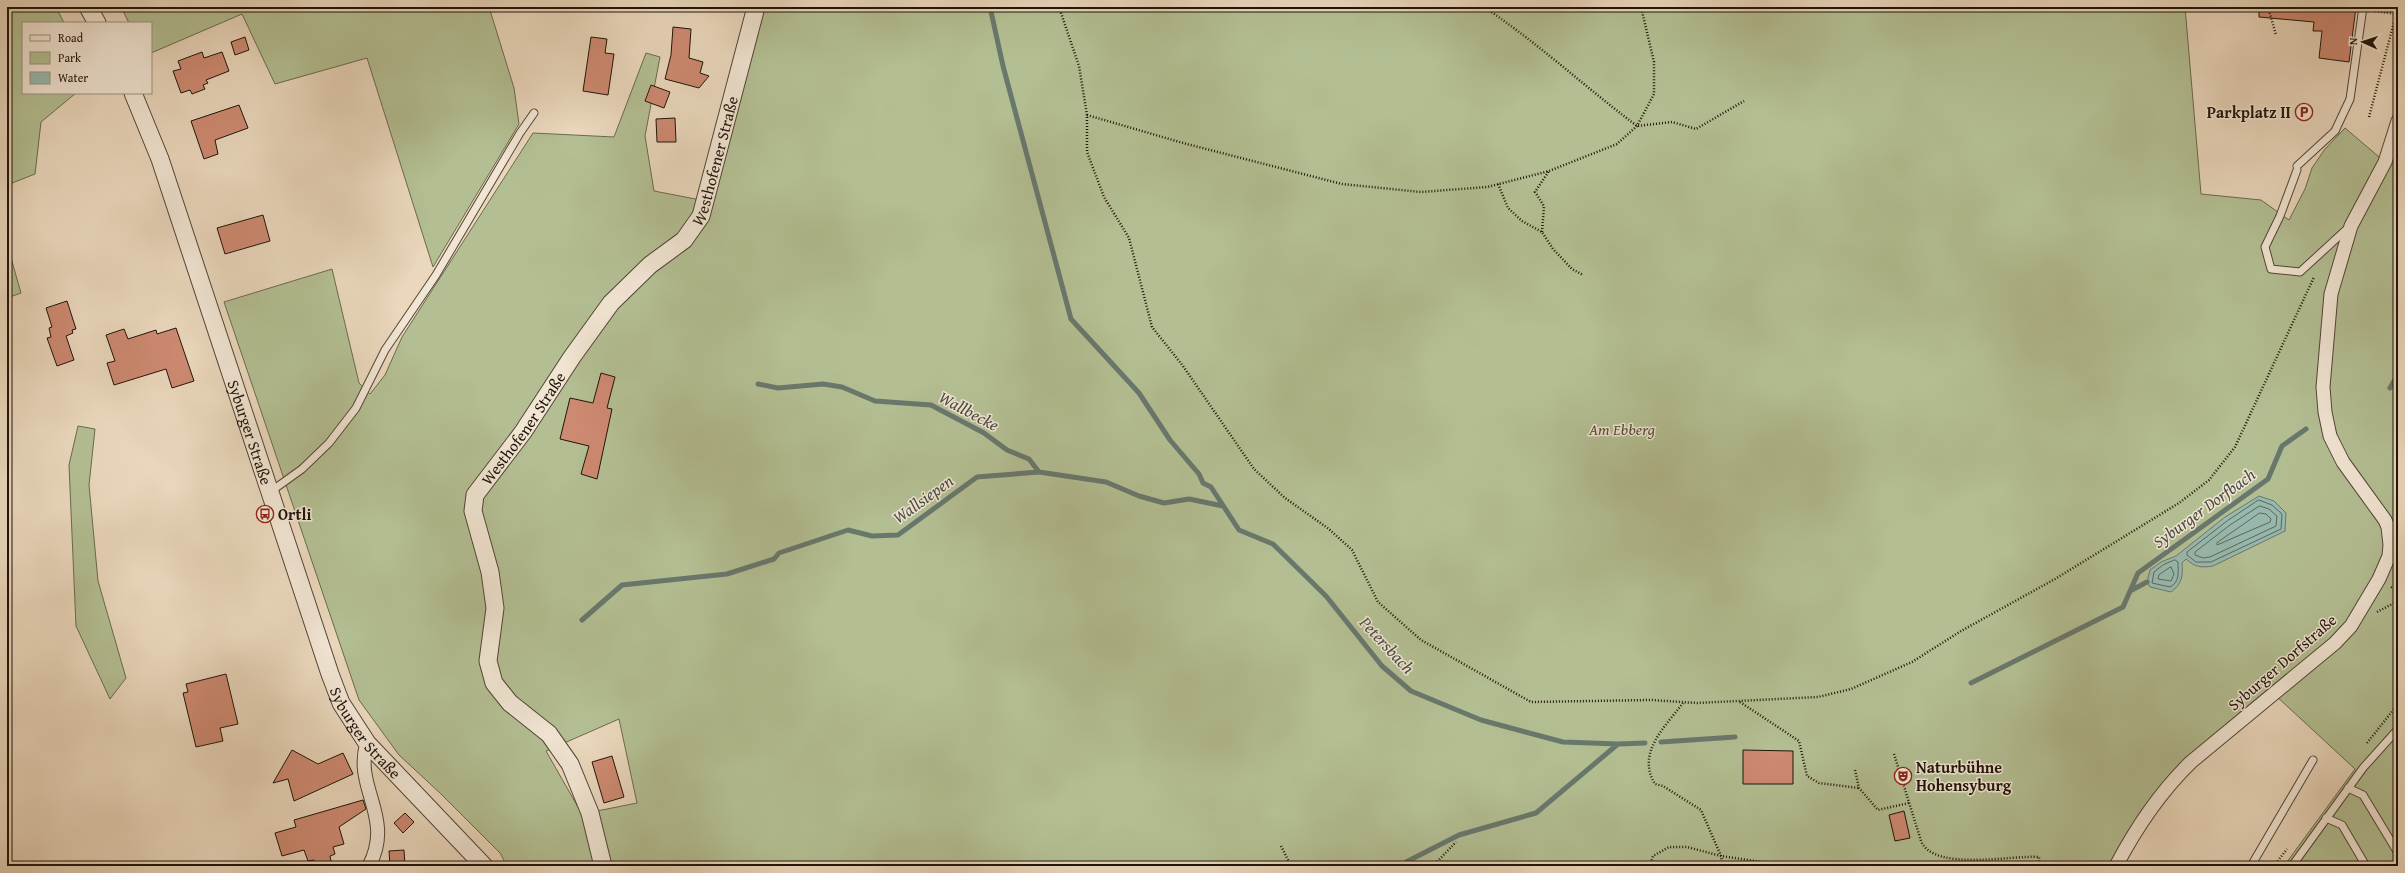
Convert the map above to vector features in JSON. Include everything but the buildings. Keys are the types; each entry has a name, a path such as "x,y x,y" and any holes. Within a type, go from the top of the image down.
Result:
{"street":[{"name":"Westhofener Straße","path":"603,866 590,813 570,764 549,734 510,703 494,683 488,661 495,608 490,572 473,511 475,496 523,432 572,357 611,303 650,265 684,240 701,216 756,7"},
{"name":"Syburger Straße","path":"133,94 160,159 330,674 341,703 367,743 484,866"},
{"name":"Syburger Dorfstraße","path":"2116,866 2152,807 2170,782 2191,762 2334,644 2351,626 2379,579 2388,556 2390,545 2388,527 2343,462 2330,436 2324,412 2323,387 2331,294 2351,226 2385,162 2398,121"},
{"path":"367,743 363,755 363,770 377,814 378,830 371,863"}],"lane":[{"path":"2351,226 2327,246 2300,272 2271,269 2265,247 2280,216 2297,168 2335,131 2350,99 2366,8"},
{"path":"270,492 302,469 329,443 356,408 385,350 436,275 520,133 534,113"},
{"path":"2292,866 2348,788 2398,729"},
{"path":"2251,866 2313,760"},
{"path":"2348,788 2363,795 2398,853"},
{"path":"2326,818 2342,825 2366,866"}],"path":[{"path":"1059,7 1079,66 1087,115 1087,152 1104,198 1129,238 1152,327 1183,366 1254,469 1285,498 1329,529 1352,550 1378,602 1420,640 1531,702 1651,700 1684,702 1740,702 1818,697 1851,688 1891,672 2055,579 2179,503 2209,480 2235,447 2327,246"},
{"path":"1484,7 1553,58 1585,87 1637,126 1672,122 1696,129 1744,101"},
{"path":"1087,115 1183,143 1342,184 1421,192 1487,187 1549,171 1617,144 1637,126 1654,94 1654,62 1640,7"},
{"path":"2268,7 2276,35"},
{"path":"2369,116 2398,7"},
{"path":"2366,8 2396,14"},
{"path":"1542,232 1544,206 1535,192 1549,171"},
{"path":"1498,184 1508,208 1522,221 1542,232 1553,249 1572,269 1583,275"},
{"path":"1684,702 1649,750 1647,762 1649,775 1655,784 1663,786 1701,810 1721,856 1723,866"},
{"path":"1740,702 1799,741 1807,776 1819,783 1859,788"},
{"path":"1894,754 1923,846 1930,852 1957,860 2039,857 2039,866"},
{"path":"1855,770 1859,788 1878,810 1909,803"},
{"path":"1433,866 1456,842"},
{"path":"1281,846 1291,866"},
{"path":"1650,866 1653,856 1669,847 1687,847 1721,856 1769,863 1817,866"}],"green space":[{"path":"7,7 56,7 64,22 22,22 22,94 75,94 41,122 35,174 7,185"},
{"path":"121,7 489,7 514,88 519,124 433,267 367,58 275,84 242,14 152,53 152,22 128,22"},
{"name":"Am Ebberg","path":"762,7 2185,7 2201,194 2261,200 2289,220 2305,189 2312,168 2325,149 2345,128 2385,162 2398,121 2398,866 2284,866 2355,769 2274,694 2191,762 2152,807 2107,866 507,866 500,853 440,793 399,755 359,700 224,302 332,269 359,383 370,394 385,375 402,337 533,133 614,137 646,53 660,57 645,136 654,191 711,202","holes":["619,719 637,803 582,814 546,751"]},
{"path":"7,244 21,293 7,298"},
{"path":"78,426 95,429 89,485 98,581 126,678 110,699 76,626 69,465"}],"water":[{"path":"2259,496 2274,501 2286,513 2285,531 2213,566 2198,566 2192,564 2186,559 2182,563 2182,576 2180,583 2171,592 2150,587 2147,582 2150,570 2161,562 2176,556 2225,517"}],"waterway":[{"name":"Petersbach","path":"990,7 1003,66 1071,319 1139,393 1170,440 1199,474 1203,483 1211,487 1239,530 1273,544 1326,596 1382,666 1411,691 1481,720 1563,742 1618,744"},
{"name":"Syburger Dorfbach","path":"2390,388 2398,374"},
{"name":"Wallbecke","path":"758,384 778,388 823,384 842,387 875,401 931,405 984,433 1007,450 1029,459 1039,472"},
{"name":"Syburger Dorfbach","path":"1971,683 2123,607 2138,573 2268,479 2282,446 2306,429"},
{"name":"Wallsiepen","path":"582,620 622,585 727,574 774,559 779,553 848,530 872,536 898,535 977,477 1039,472 1106,482 1139,496 1164,503 1189,499 1223,506"},
{"name":"Syburger Dorfbach","path":"2130,591 2147,582"},
{"name":"Syburger Dorfbach","path":"1661,742 1735,737"},
{"name":"Syburger Dorfbach","path":"1402,866 1406,862 1459,835 1536,813 1618,744 1645,743"}],"place":[{"name":"Parkplatz II","path":"2304,112"},
{"name":"Ortli","path":"265,514"},
{"name":"Naturbühne Hohensyburg","path":"1903,776"}]}
